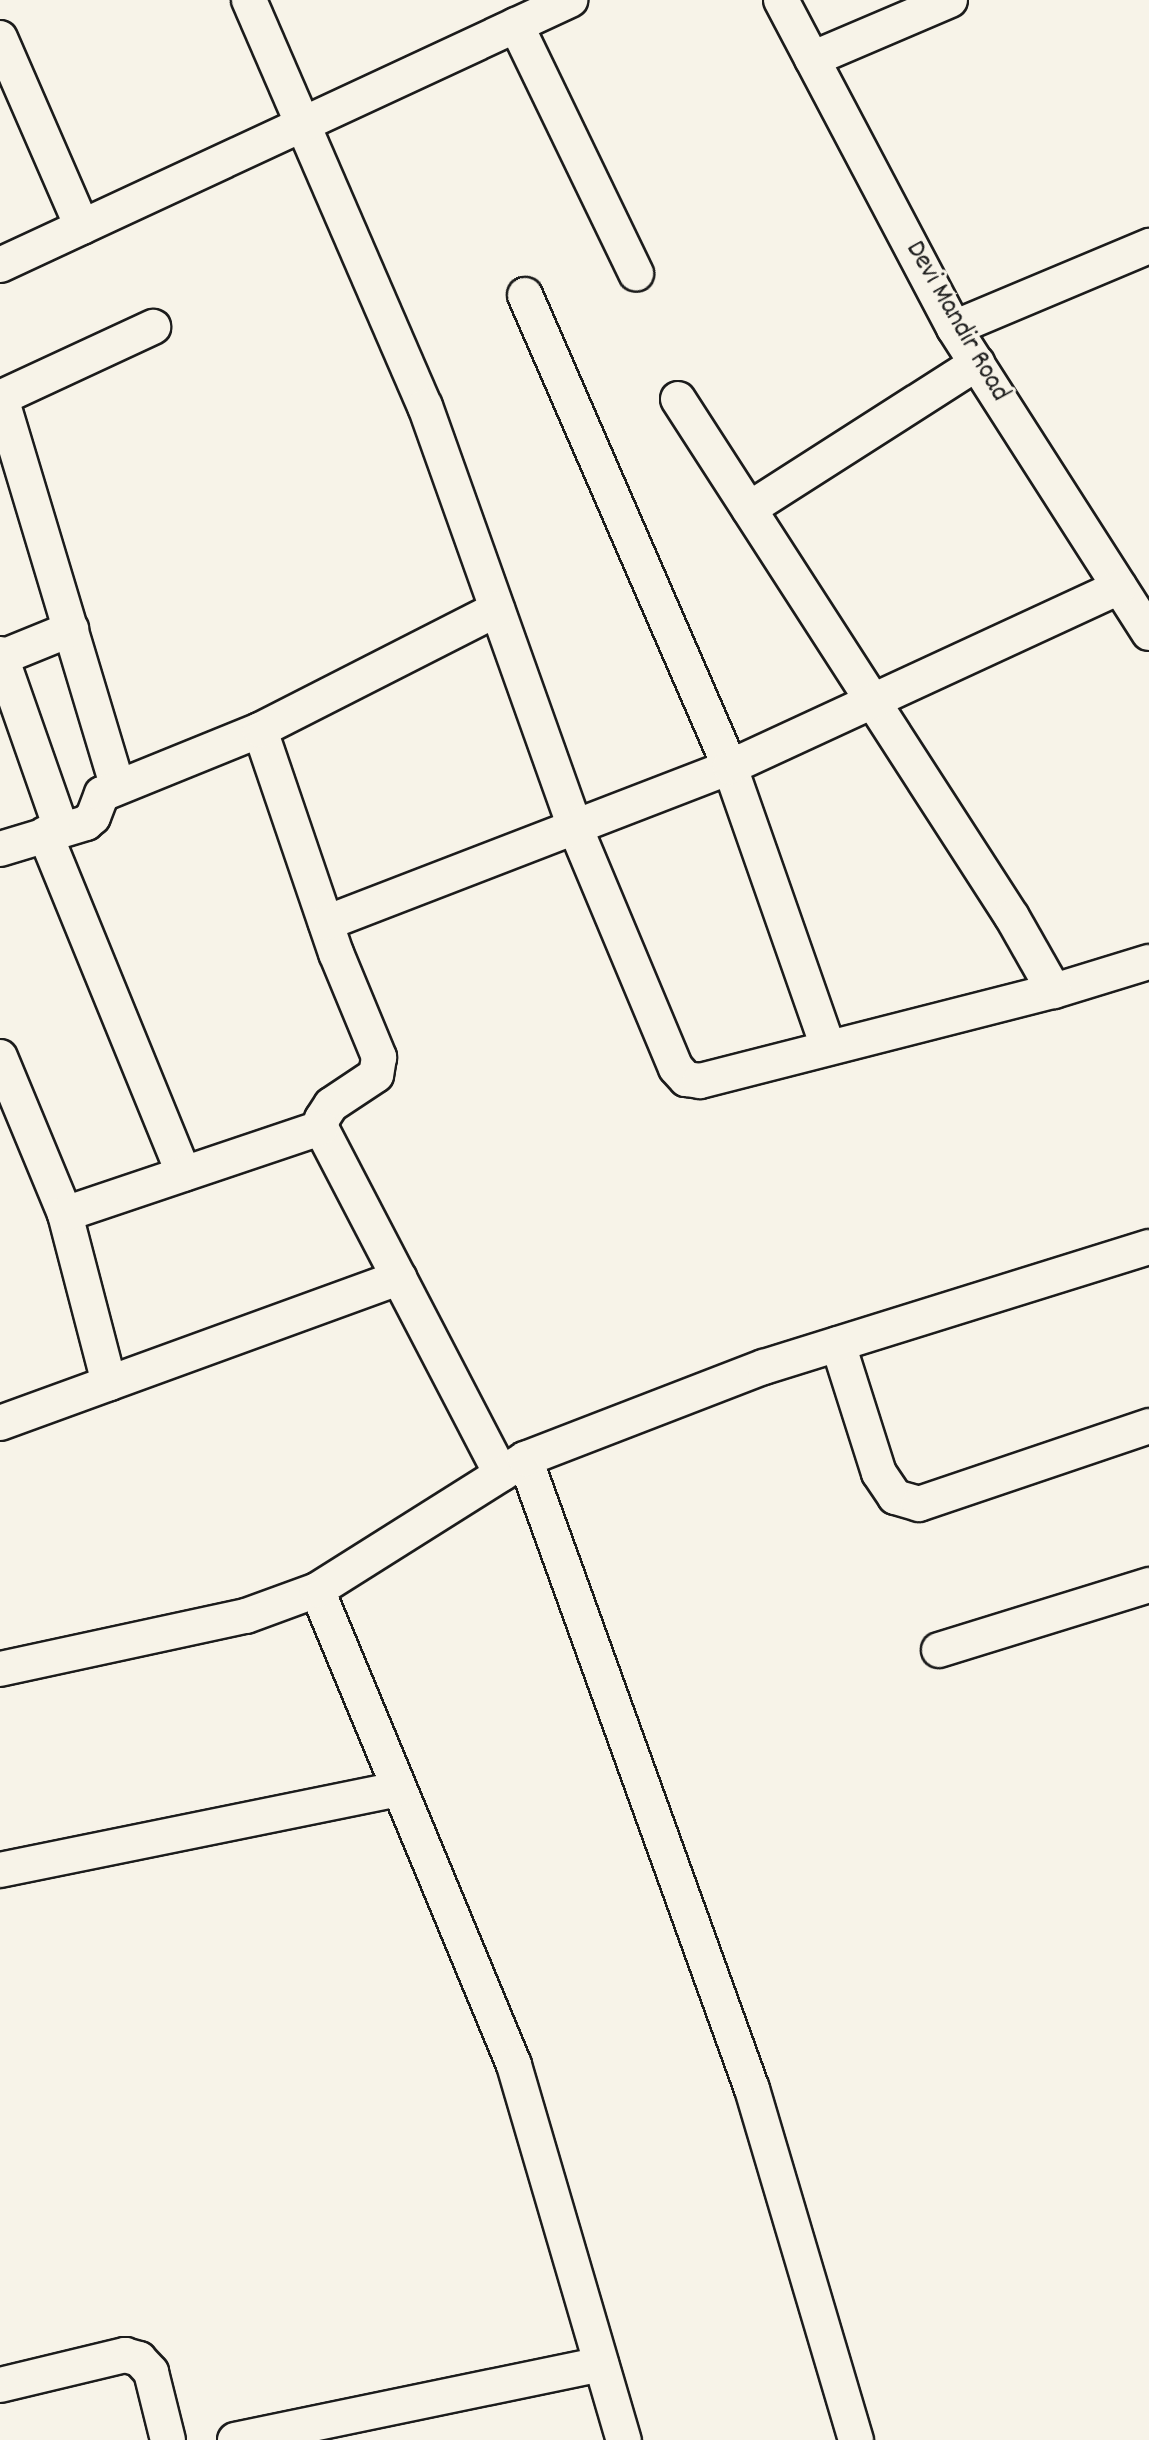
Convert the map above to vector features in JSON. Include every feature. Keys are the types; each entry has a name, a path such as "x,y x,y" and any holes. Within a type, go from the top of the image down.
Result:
{"street":[{"path":"249,0 300,126 425,406 575,827 676,1068 686,1079 700,1081 1054,991 1149,962"},
{"path":"0,265 570,0"},
{"name":"Devi Mandir Road","path":"781,0 954,328 1149,633"},
{"path":"812,59 950,0"},
{"path":"516,25 636,273"},
{"path":"0,38 82,227"},
{"path":"954,328 1149,246"},
{"path":"525,295 730,767 828,1047"},
{"path":"118,787 1,398 153,327"},
{"path":"749,509 977,363"},
{"path":"678,399 1012,917 1054,991"},
{"path":"326,923 730,767 1119,587"},
{"path":"0,849 90,821 98,798 118,787 260,730 497,609"},
{"path":"71,629 0,656 53,831 184,1174"},
{"path":"260,730 326,923 379,1057 376,1075 331,1105 322,1119 321,1128 399,1278 513,1467 752,2089 856,2440"},
{"path":"0,1057 65,1214 109,1383"},
{"path":"65,1214 321,1128"},
{"path":"0,1669 246,1616 317,1590 513,1467 764,1367 1149,1247"},
{"path":"0,1423 399,1278"},
{"path":"838,1344 879,1473 895,1497 919,1504 1149,1426"},
{"path":"939,1650 1149,1585"},
{"path":"317,1590 514,2065 624,2440"},
{"path":"0,1870 399,1789"},
{"path":"0,2385 125,2355 139,2359 151,2372 168,2440"},
{"path":"235,2440 601,2364"}]}
